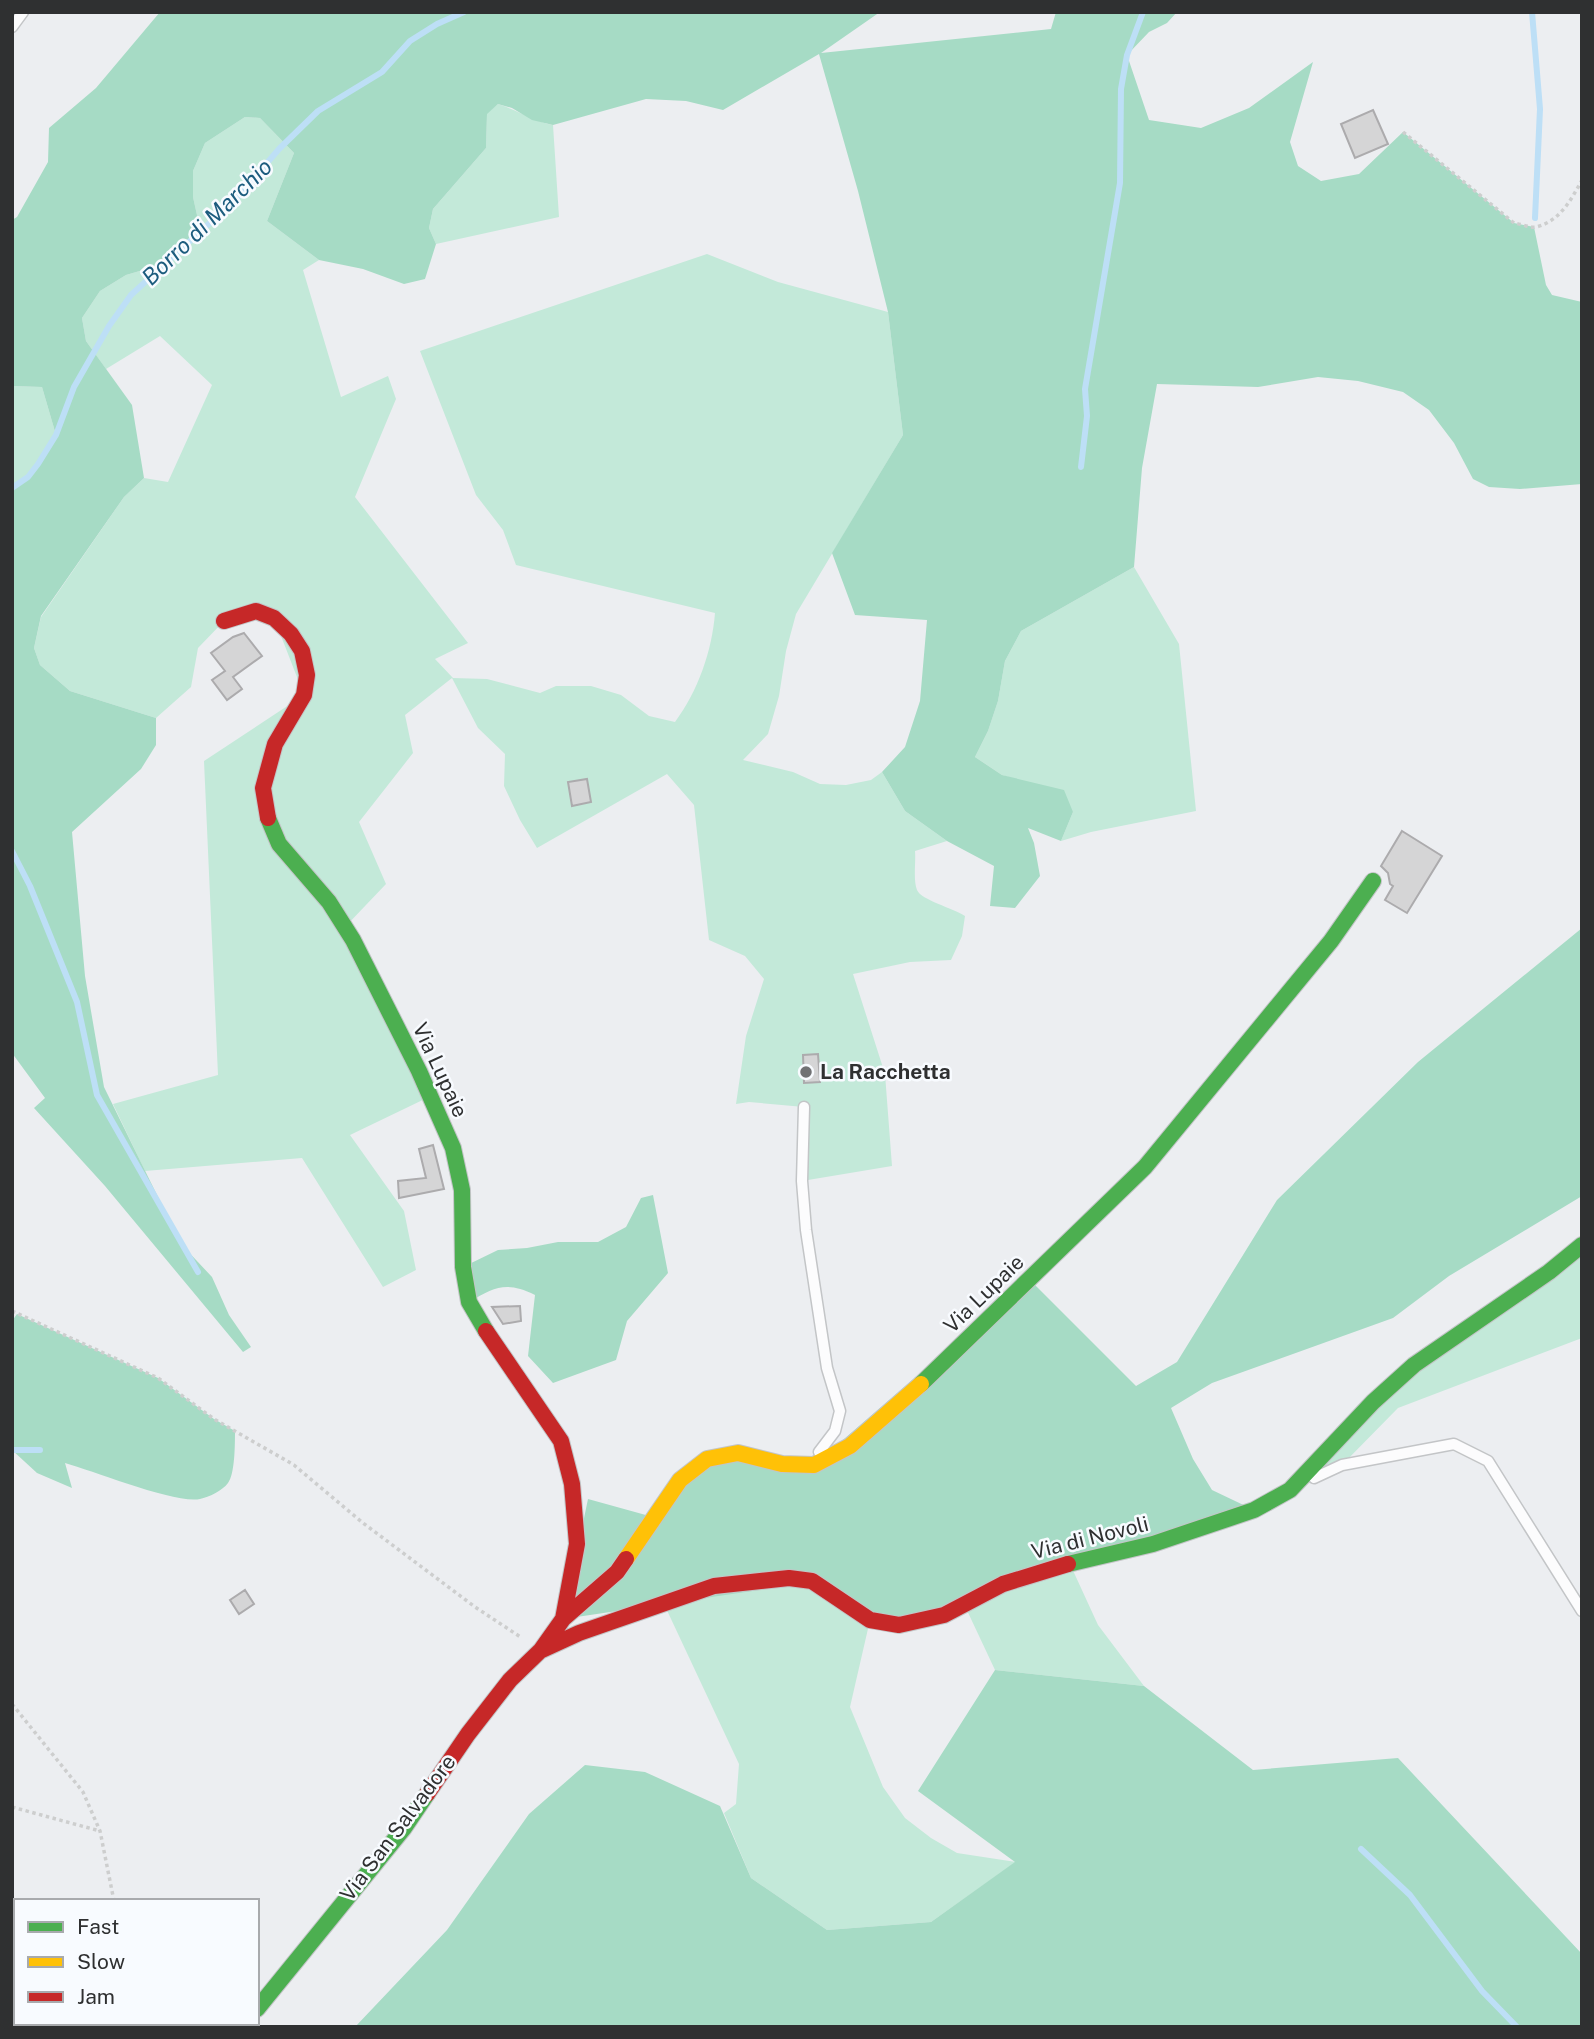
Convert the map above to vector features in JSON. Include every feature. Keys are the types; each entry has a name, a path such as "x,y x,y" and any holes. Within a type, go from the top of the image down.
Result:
{"street":[{"name":"Via Lupaie","path":"224,621 256,611 274,618 291,634 302,652 307,675 304,695 275,744 263,788 269,824 279,844 329,902 353,940 419,1071 453,1148 462,1190 463,1267 469,1302 492,1341 561,1441 572,1484 577,1545 564,1619"},
{"name":"Via Lupaie","path":"541,1650 564,1619 617,1572 680,1480 707,1459 738,1453 782,1464 814,1465 850,1446 906,1399 1144,1167 1331,941 1373,881"},
{"name":"Via di Novoli","path":"541,1650 579,1633 714,1586 789,1578 812,1581 870,1620 899,1625 944,1615 1003,1584 1046,1569 1153,1544 1241,1514 1290,1490 1373,1402 1414,1365 1549,1272 1582,1245"},
{"name":"Via San Salvadore","path":"259,2007 404,1828 468,1734 510,1680 541,1650"}],"lane":[{"path":"12,27 23,12"},
{"path":"804,1107 802,1181 806,1230 827,1368 840,1411 835,1431 806,1465"},
{"path":"1290,1490 1342,1465 1454,1444 1488,1461 1582,1611"}],"path":[{"path":"1404,132 1514,223 1534,228 1554,218 1568,206 1582,180"},
{"path":"12,1311 159,1378 214,1419 294,1465 383,1539 475,1607 541,1650"},
{"path":"12,1704 83,1792 100,1831 114,1899"},
{"path":"12,1807 100,1831"}],"green space":[{"path":"160,12 880,12 821,53 1051,29 1056,12 1177,12 1167,23 1149,32 1127,55 1149,120 1201,128 1249,108 1313,62 1290,142 1298,166 1321,181 1359,174 1403,132 1514,223 1534,227 1546,285 1552,295 1582,302 1582,484 1520,489 1489,487 1473,479 1454,443 1429,410 1403,392 1358,381 1318,377 1258,387 1157,384 1142,468 1134,567 1021,631 1005,661 998,701 988,731 975,757 1002,775 1064,790 1073,812 1061,841 1028,828 1034,843 1040,876 1015,908 990,906 994,866 947,841 905,811 882,772 905,747 920,701 927,620 855,615 832,553 903,435 888,312 858,191 819,54 723,110 686,101 646,99 553,125 532,120 512,108 498,104 487,114 486,148 433,209 429,228 436,244 425,279 404,284 363,269 319,260 267,221 294,153 260,118 245,117 205,143 193,171 193,197 201,233 167,263 126,275 100,291 82,318 86,341 132,405 144,478 124,497 41,616 34,648 40,665 70,691 156,718 156,745 141,769 72,832 85,976 104,1087 181,1244 212,1277 229,1315 251,1347 243,1352 105,1186 34,1108 45,1098 12,1053 12,488 28,477 56,435 42,387 12,386 12,220 17,217 48,162 49,128 96,88"},
{"path":"498,104 553,125 559,217 436,244 429,228 433,209 486,148 487,113"},
{"path":"245,117 260,118 294,153 267,221 319,260 303,270 341,397 388,376 396,399 355,497 468,643 435,659 453,678 487,679 540,693 556,686 591,686 621,695 649,716 675,722 691,697 702,670 711,642 715,613 516,565 503,530 476,495 420,351 707,254 778,282 888,312 903,435 796,614 768,734 743,760 793,772 820,784 846,785 871,780 882,772 905,811 947,841 915,851 915,876 920,894 965,916 962,936 951,960 910,962 853,974 885,1074 892,1166 802,1181 804,1107 749,1102 736,1104 746,1036 764,979 745,956 709,940 694,805 667,774 537,848 504,786 505,754 478,728 452,678 405,715 413,753 359,822 386,884 345,927 431,1096 350,1135 404,1211 416,1270 383,1287 302,1158 145,1171 113,1104 218,1075 204,761 304,695 274,618 224,621 198,648 191,687 156,718 70,691 40,665 34,648 41,617 124,497 144,478 168,482 212,385 160,336 106,369 86,341 82,318 100,291 126,275 167,263 201,233 193,197 193,171 205,143"},
{"path":"12,386 42,387 56,435 28,477 12,488"},
{"path":"1134,567 1179,644 1196,811 1091,832 1061,841 1073,812 1027,783 1002,775 975,757 988,731 998,701 1005,661 1021,631"},
{"path":"1582,928 1582,1196 1449,1276 1393,1318 1212,1383 1171,1408 1193,1459 1212,1490 1254,1510 899,1625 812,1582 563,1619 588,1499 653,1517 707,1459 814,1465 1029,1279 1136,1386 1177,1362 1277,1200 1418,1062"},
{"path":"653,1195 668,1273 627,1321 616,1360 553,1383 528,1356 535,1295 508,1287 486,1293 469,1302 463,1267 498,1250 558,1242 598,1242 626,1227 641,1198"},
{"path":"1582,1245 1582,1338 1398,1408 1342,1465 1290,1490 1373,1402"},
{"path":"17,1314 158,1378 235,1431 233,1466 228,1483 207,1497 188,1499 154,1492 65,1463 72,1488 37,1473 12,1450 12,1321"},
{"path":"1070,1564 1098,1625 1144,1686 995,1670 964,1604"},
{"path":"789,1578 870,1620 850,1707 883,1787 905,1818 957,1853 1016,1862 931,1922 827,1930 751,1878 724,1813 736,1804 739,1764 664,1604"},
{"path":"995,1670 1144,1686 1253,1770 1398,1758 1582,1954 1582,2027 355,2027 447,1930 529,1814 585,1765 645,1772 720,1806 751,1878 827,1930 931,1922 1015,1862 918,1791"}],"building":[{"path":"1373,110 1388,144 1355,158 1341,124"},
{"path":"244,633 262,656 233,677 242,689 227,700 212,680 225,671 211,653 233,637"},
{"path":"587,779 591,802 572,806 568,782"},
{"path":"1402,831 1442,856 1407,913 1385,900 1393,886 1388,873 1381,866"},
{"path":"818,1054 820,1082 804,1083 803,1055"},
{"path":"433,1145 444,1189 399,1198 398,1181 426,1178 419,1149"},
{"path":"520,1306 521,1321 503,1324 492,1307"},
{"path":"245,1590 254,1604 239,1614 230,1600"}],"waterway":[{"name":"Borro di Marchio","path":"12,488 28,477 56,435 74,387 109,326 131,295 236,199 279,149 318,111 382,72 410,41 437,24 464,12"},
{"path":"1081,467 1087,416 1085,389 1120,183 1121,89 1127,55 1143,12"},
{"path":"1532,12 1540,109 1535,218"},
{"path":"12,851 30,886 77,1002 97,1095 198,1272"},
{"path":"12,1450 40,1450"},
{"path":"1361,1849 1410,1895 1482,1991 1517,2027"}],"traffic: fast":[{"path":"268,818 279,844 329,902 353,940 419,1071 453,1148 462,1190 463,1267 469,1302 486,1331"},
{"path":"921,1384 1145,1167 1331,941 1373,881"},
{"path":"1068,1564 1153,1544 1254,1510 1290,1490 1373,1402 1414,1365 1549,1272 1582,1245"},
{"path":"259,2007 404,1828 427,1794"}],"traffic: slow":[{"path":"626,1559 680,1480 707,1459 738,1453 782,1464 814,1465 850,1446 921,1384"}],"traffic: jam":[{"path":"224,621 256,611 274,618 291,634 302,651 307,675 304,695 275,744 263,788 268,818"},
{"path":"486,1331 561,1441 572,1484 577,1544 563,1619"},
{"path":"427,1794 468,1734 510,1680 541,1650 563,1619 617,1572 626,1559"},
{"path":"542,1650 579,1633 714,1586 789,1578 812,1581 870,1620 899,1625 944,1615 1003,1584 1068,1564"}],"place":[{"name":"La Racchetta","path":"806,1072"}]}
